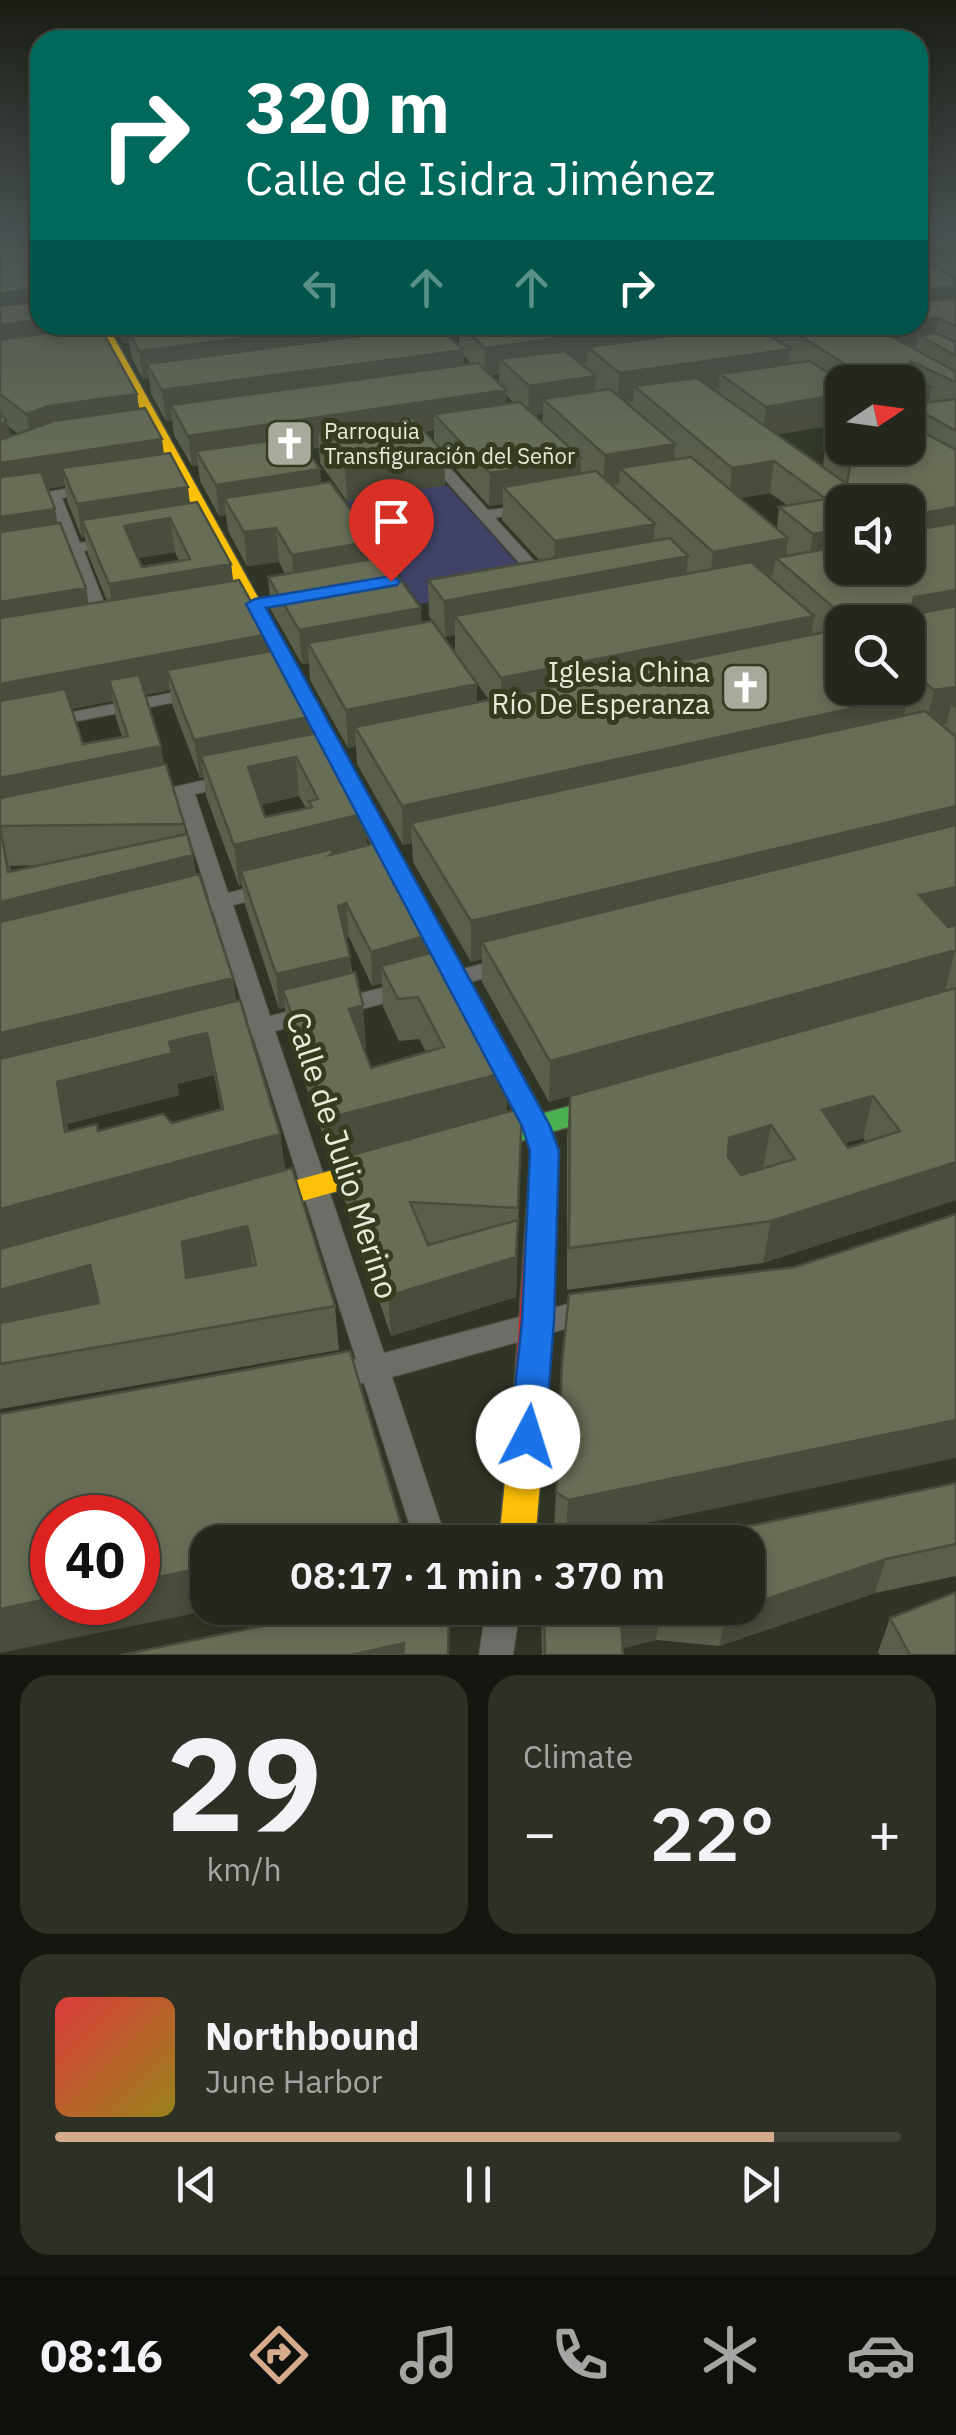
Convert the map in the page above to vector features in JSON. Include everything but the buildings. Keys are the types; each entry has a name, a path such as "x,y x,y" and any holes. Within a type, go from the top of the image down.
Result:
{"street":[{"path":"112,344 144,386 179,476 212,526 292,674 328,760 390,858 536,1126 545,1151 538,1321 519,1525"},
{"path":"435,438 418,440 549,587"},
{"path":"0,503 105,488"},
{"path":"54,495 76,548 97,631 124,626"},
{"path":"480,510 533,501"},
{"path":"0,560 127,540"},
{"path":"0,730 215,689"},
{"path":"328,760 361,754"},
{"path":"129,802 242,778"},
{"name":"Calle de Julio Merino","path":"184,790 426,1525"},
{"path":"165,916 295,882"},
{"path":"198,1042 533,959"},
{"path":"499,1136 632,1099"},
{"path":"247,1205 407,1161"},
{"path":"301,1382 376,1368 538,1321 616,1306"},
{"path":"496,1655 501,1625"}],"shaded area":[{"path":"446,485 534,582 420,604 346,501"}],"traffic: fast":[{"path":"520,1130 604,1107"}],"traffic: slow":[{"path":"106,335 418,908"},
{"path":"264,1200 377,1169"},
{"path":"519,1525 532,1380"}],"traffic: jam":[{"path":"418,908 536,1126 545,1151 532,1380"}],"place":[{"name":"Parroquia Transfiguración del Señor","path":"289,443"},
{"name":"Iglesia China Río De Esperanza","path":"745,687"}],"route":[{"path":"391,581 255,604 536,1126 545,1151 538,1321 528,1437"}]}
